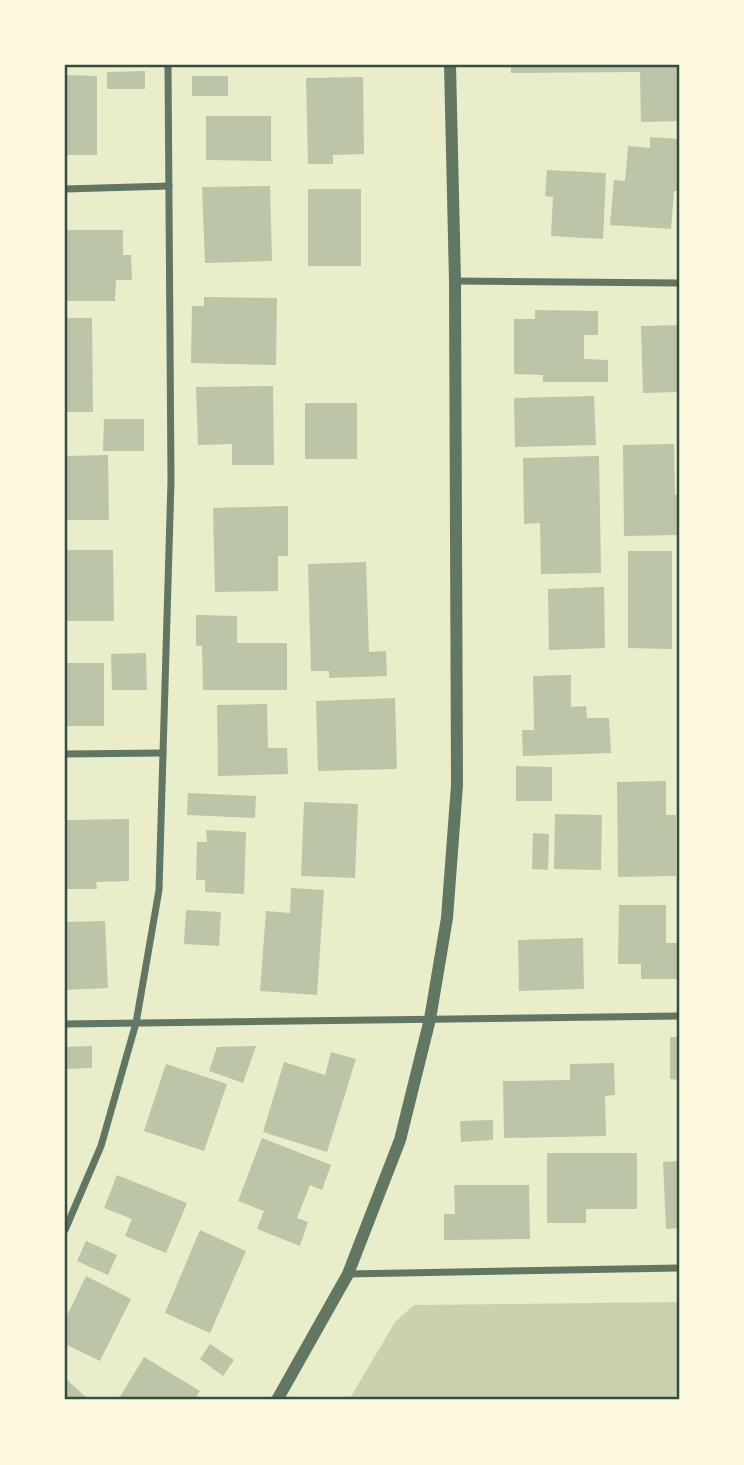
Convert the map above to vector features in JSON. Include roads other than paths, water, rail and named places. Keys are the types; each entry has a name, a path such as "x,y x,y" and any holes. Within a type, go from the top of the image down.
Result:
{"street":[{"path":"65,1230 101,1146 136,1023 159,890 171,481 168,65"},
{"path":"277,1400 348,1274 400,1140 430,1019 447,918 457,785 455,281 450,65"},
{"path":"65,189 169,186"},
{"path":"455,281 679,283"},
{"path":"65,754 163,753"},
{"path":"65,1024 679,1016"},
{"path":"348,1274 679,1268"}]}
